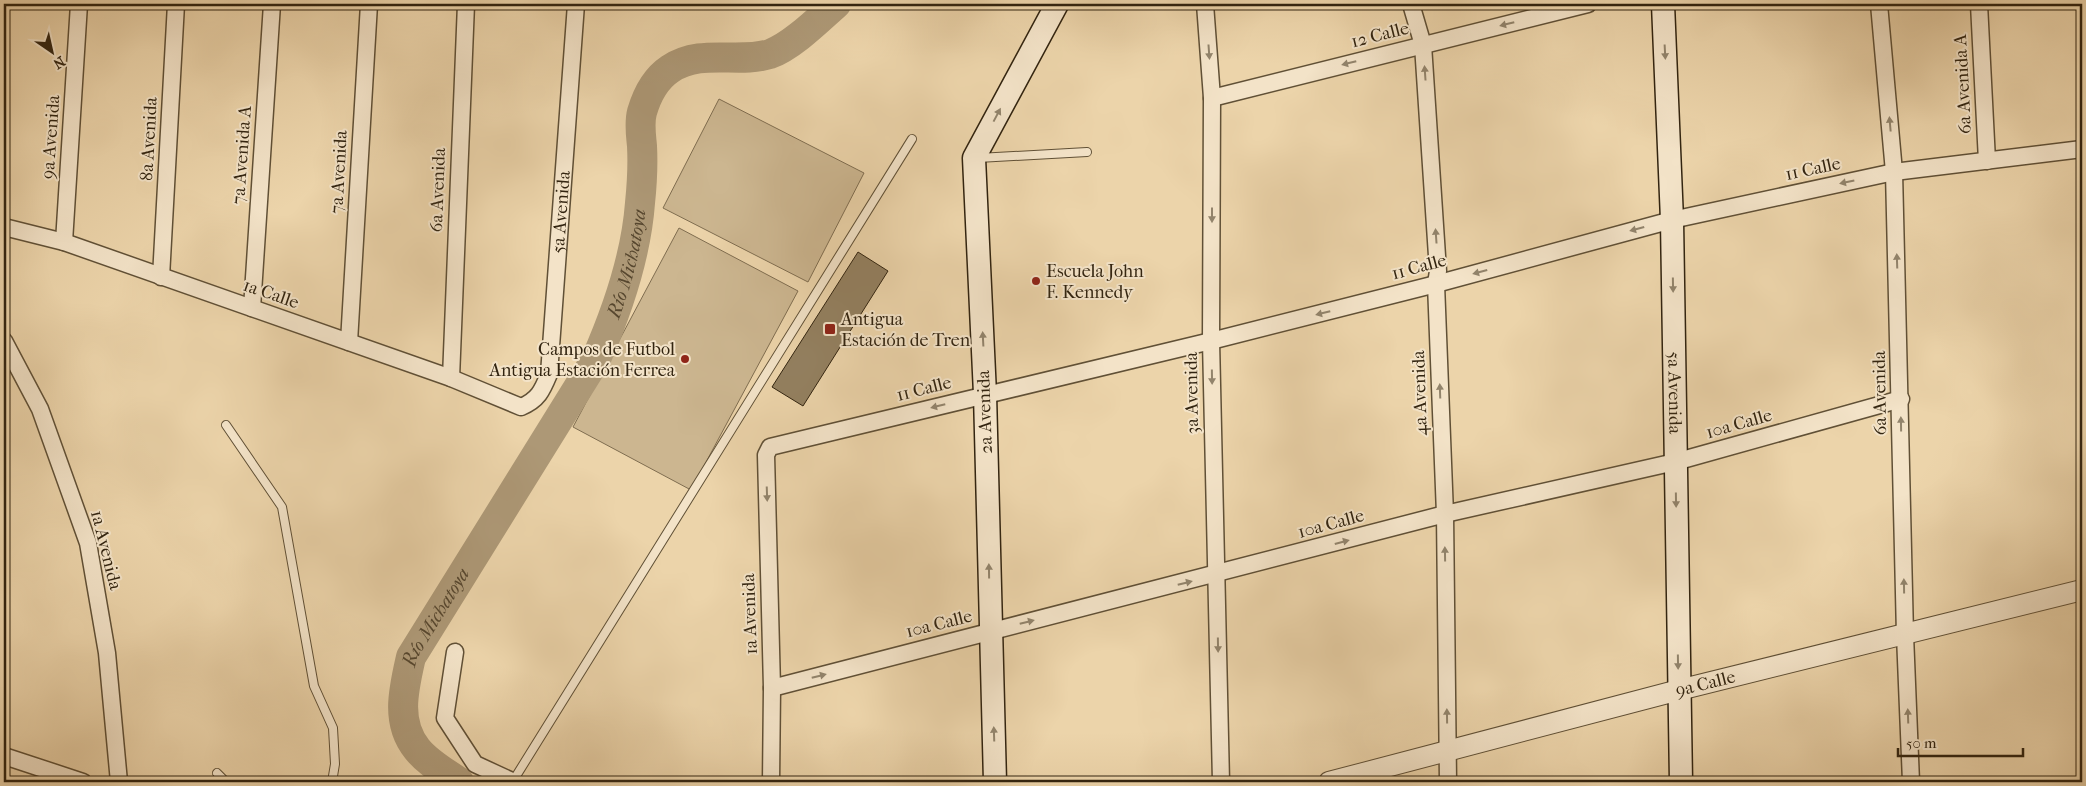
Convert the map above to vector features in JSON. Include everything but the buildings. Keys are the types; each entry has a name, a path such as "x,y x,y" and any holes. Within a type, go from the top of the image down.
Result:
{"main road":[{"path":"974,158 1057,4"},
{"name":"5a Avenida","path":"1663,4 1672,220 1681,782"},
{"name":"2a Avenida","path":"974,158 985,394 995,782"}],"street":[{"name":"9a Avenida","path":"64,242 79,4"},
{"name":"8a Avenida","path":"161,277 176,4"},
{"name":"7a Avenida A","path":"252,308 272,4"},
{"name":"7a Avenida","path":"348,342 369,4"},
{"name":"6a Avenida","path":"450,378 466,4"},
{"name":"5a Avenida","path":"521,407 533,402 544,388 549,374 576,4"},
{"name":"3a Avenida","path":"1205,4 1212,98 1211,341 1221,782"},
{"name":"4a Avenida","path":"1411,4 1423,45 1438,271 1436,284 1445,514 1448,782"},
{"name":"12 Calle","path":"1212,98 1588,4"},
{"name":"6a Avenida","path":"1879,4 1894,172 1901,399 1905,635 1911,782"},
{"name":"6a Avenida A","path":"1979,4 1987,161"},
{"name":"11 Calle","path":"770,447 1211,341 1436,284 1672,220 1894,172 2082,149"},
{"name":"1a Calle","path":"4,227 64,242 450,378 521,407"},
{"name":"1a Avenida","path":"4,341 40,409 88,543 107,653 119,782"},
{"name":"10a Calle","path":"772,688 1216,575 1445,514 1675,462 1901,399"},
{"name":"1a Avenida","path":"770,447 766,455 772,688 771,782"},
{"name":"9a Calle","path":"1329,782 1679,690 2082,590"},
{"path":"455,652 445,718 475,764 514,782"},
{"path":"4,756 83,782"}],"lane":[{"path":"514,782 912,139"},
{"path":"974,158 1087,152"},
{"path":"226,425 282,507 314,686 333,728 335,764 332,782"},
{"path":"218,773 226,782"}],"shaded area":[{"path":"719,99 864,173 808,282 663,208"},
{"name":"Campos de Futbol Antigua Estación Ferrea","path":"679,228 798,291 691,490 573,427"}],"waterway":[{"name":"Río Michatoya","path":"459,782 431,763 421,754 410,739 406,728 403,704 411,657 596,359 619,302 635,243 642,182 640,129 646,100 656,83 670,69 694,59 745,58 770,54 787,45 836,4"}],"place":[{"name":"Escuela John F. Kennedy","path":"1036,281"},
{"name":"Antigua Estación de Tren","path":"830,329"},
{"name":"Campos de Futbol Antigua Estación Ferrea","path":"685,359"}]}
